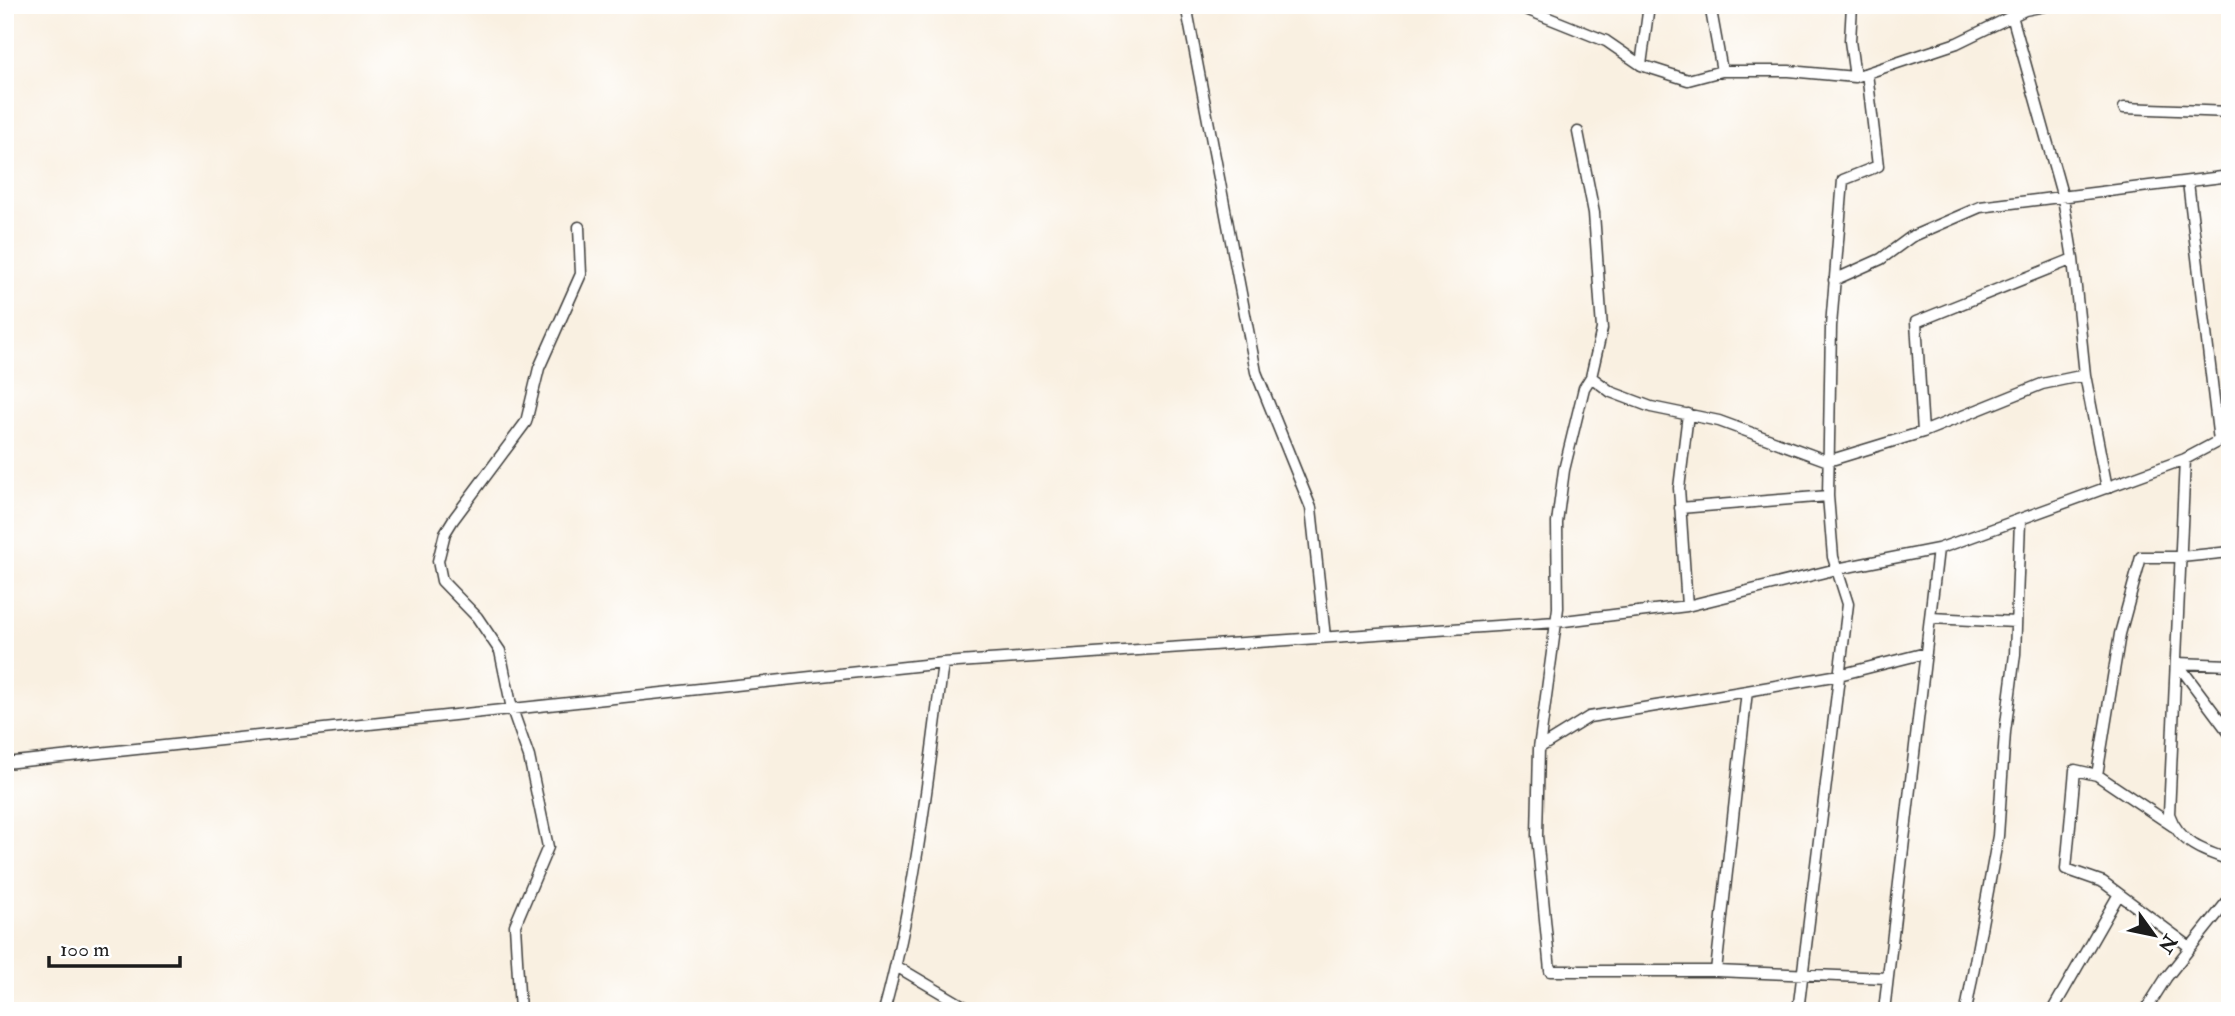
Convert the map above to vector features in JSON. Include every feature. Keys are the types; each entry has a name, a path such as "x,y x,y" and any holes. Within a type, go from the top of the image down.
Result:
{"street":[{"path":"1186,5 1256,372 1311,508 1325,637"},
{"path":"1516,5 1606,41 1640,65 1688,79 1722,71 1789,71 1855,77 1957,43 2011,17 2050,5"},
{"path":"1640,65 1649,5"},
{"path":"1710,5 1722,71"},
{"path":"1852,5 1850,41 1855,77"},
{"path":"2009,5 2063,198 2073,259 2085,375 2107,488"},
{"path":"1798,1011 1848,604 1837,569 1828,496 1834,280 1843,180 1878,166 1867,73"},
{"path":"2124,108 2230,112"},
{"path":"1578,132 1594,213 1602,328 1601,342 1591,377 1584,388 1563,470 1557,523 1556,622 1539,748 1536,836 1550,971 1716,971 1887,978"},
{"path":"1834,280 1881,259 1911,237 1980,207 2230,176"},
{"path":"2188,182 2219,441"},
{"path":"520,1011 515,925 548,846 529,757 512,709 500,651 477,617 442,581 438,561 445,533 453,520 526,422 539,368 582,274 579,227"},
{"path":"1923,432 1916,322 2073,259"},
{"path":"1591,377 1611,392 1651,407 1719,421 1828,461 1923,432 2042,384 2085,375"},
{"path":"1687,606 1679,488 1688,414"},
{"path":"5,763 943,663 1556,622 1687,606 1837,569 1938,549 2185,459 2230,435"},
{"path":"2173,826 2169,814 2185,459"},
{"path":"1680,508 1828,496"},
{"path":"1966,1011 1998,836 2016,622 2020,521"},
{"path":"1884,1011 1938,549"},
{"path":"2097,775 2120,635 2141,556 2181,557 2230,552"},
{"path":"1930,618 2016,622"},
{"path":"1539,748 1589,717 1839,675 1926,653"},
{"path":"884,1011 896,966 925,797 943,663"},
{"path":"2177,663 2230,665"},
{"path":"2177,663 2230,734"},
{"path":"1716,971 1747,691"},
{"path":"2190,947 2103,882 2066,869 2076,770 2097,775 2173,826 2185,840 2202,850 2230,860"},
{"path":"2052,1011 2119,894"},
{"path":"2145,1011 2190,947 2230,898"},
{"path":"896,966 971,1011"}]}
